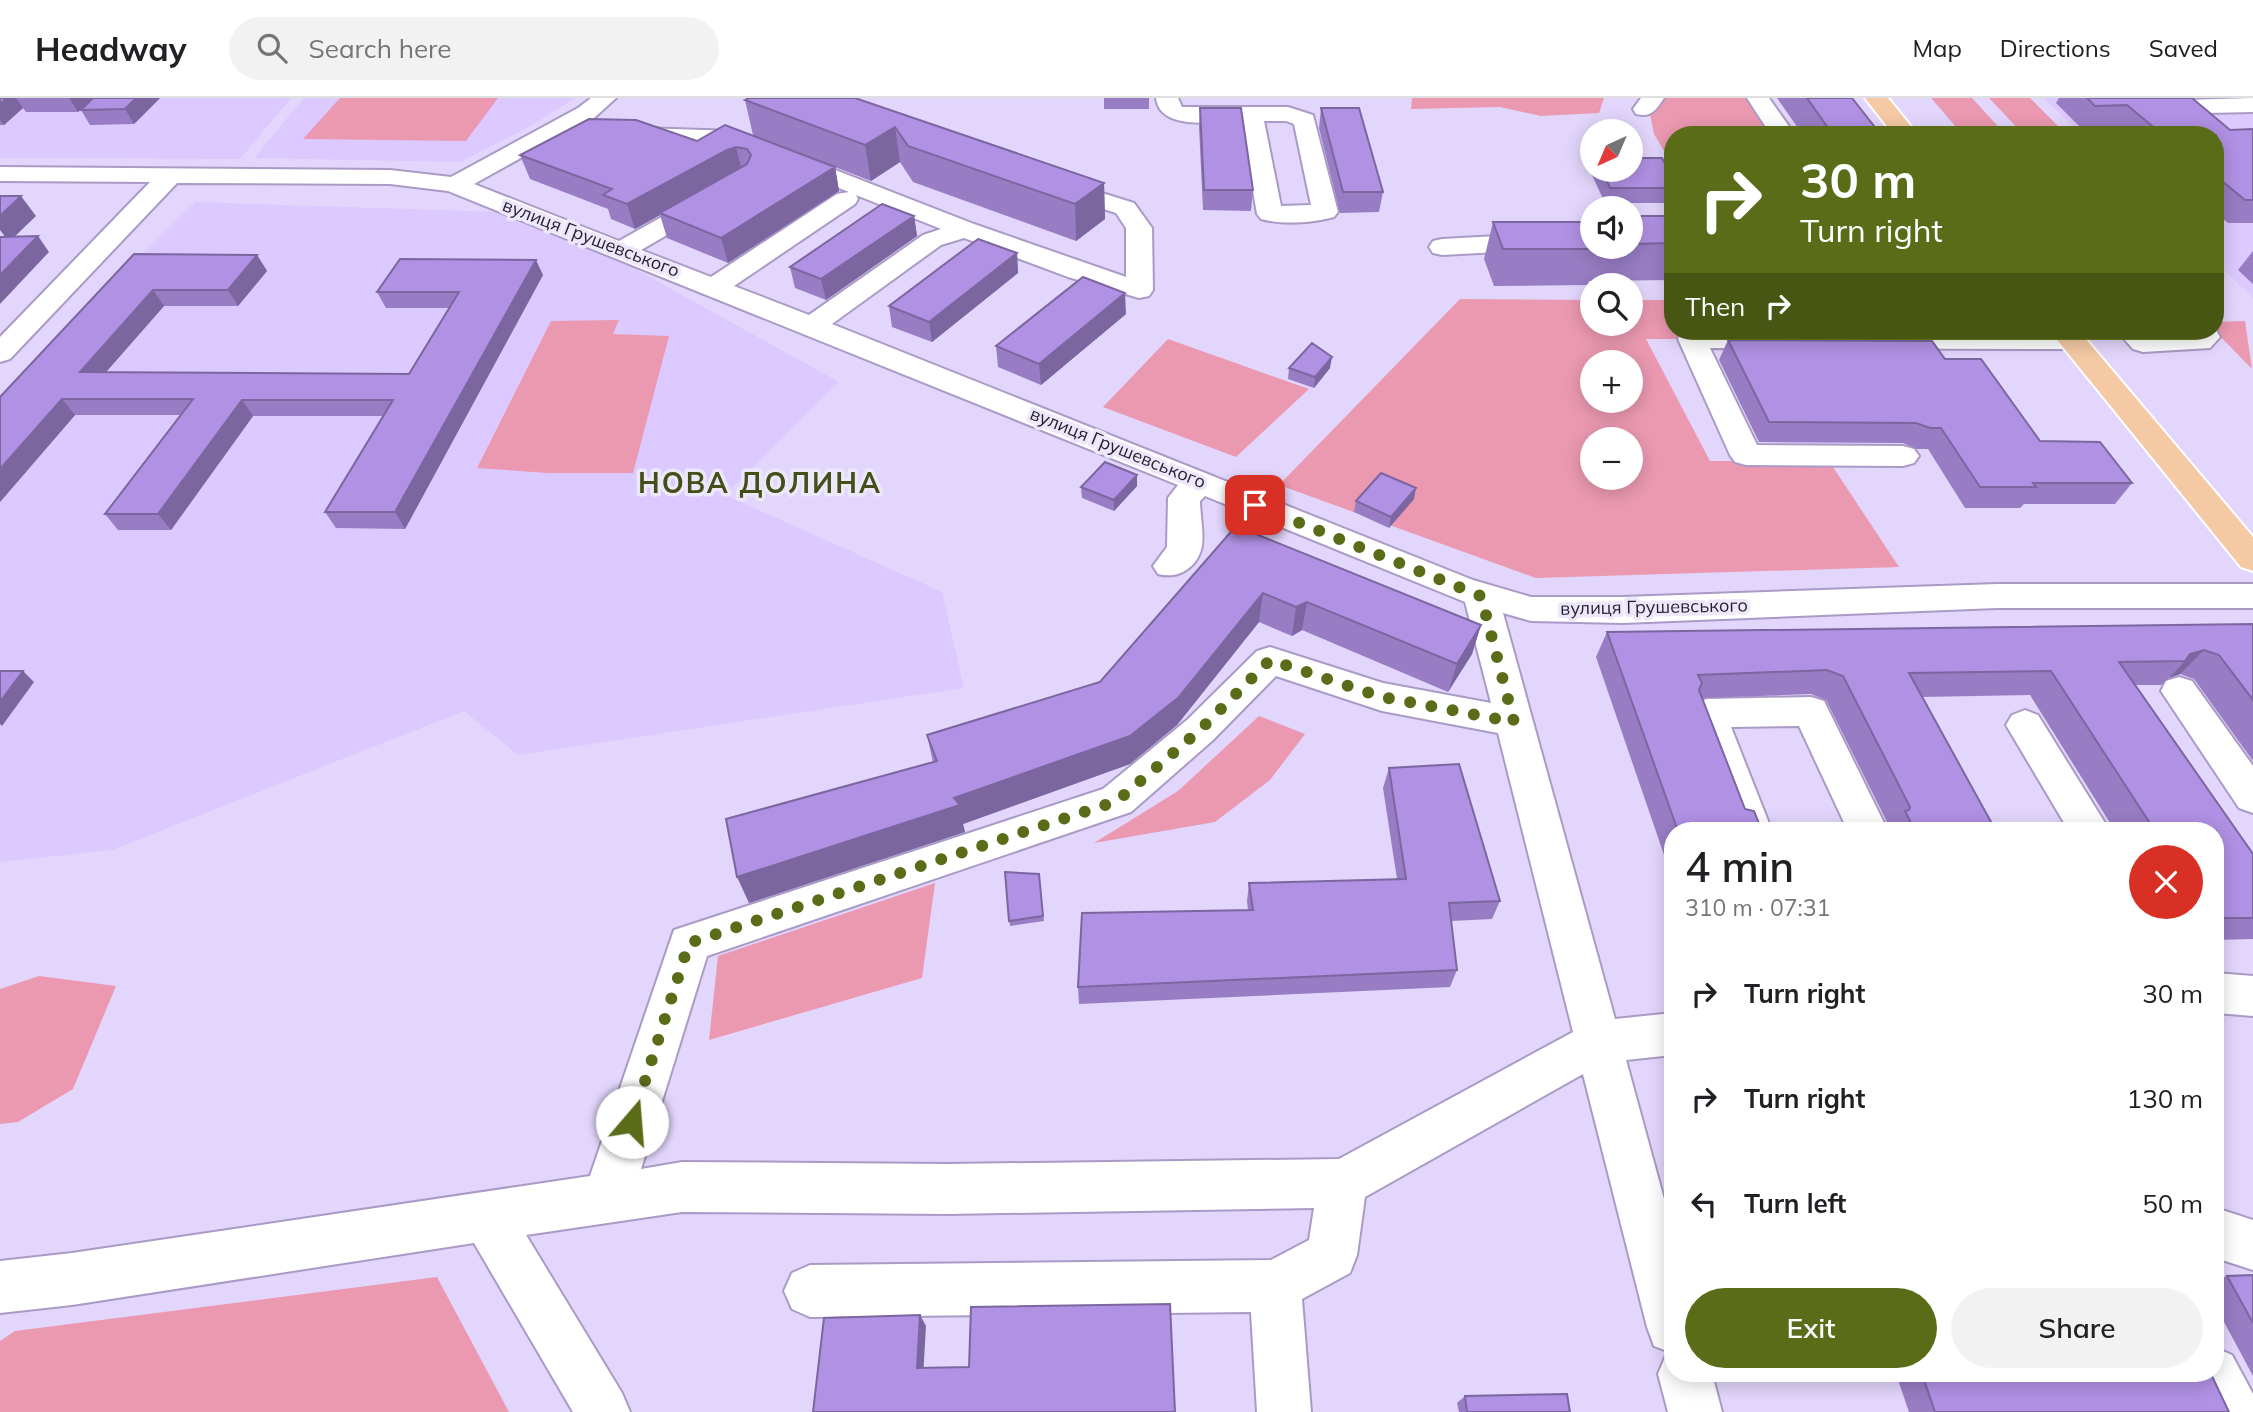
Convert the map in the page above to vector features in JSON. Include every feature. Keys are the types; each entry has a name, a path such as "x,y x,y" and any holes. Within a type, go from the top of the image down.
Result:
{"main road":[{"path":"1875,98 1898,126"},
{"path":"2071,340 2253,559"}],"street":[{"path":"454,185 586,113 605,98"},
{"path":"1167,98 1167,107 1172,112 1288,114 1305,120 1325,212 1270,214 1251,114"},
{"path":"1759,98 1777,126"},
{"path":"2207,126 2184,107 2253,105"},
{"path":"551,132 727,136 1077,271 1139,290 1139,228 1125,208 1033,178"},
{"name":"вулиця Грушевського","path":"0,174 390,177 454,185 812,326 1481,596 1531,609 1623,610 1997,596 2253,596"},
{"path":"0,353 14,325 171,175"},
{"path":"622,250 732,187"},
{"path":"714,287 846,199"},
{"path":"812,326 932,240 965,229"},
{"path":"1442,247 1580,240"},
{"path":"1692,340 1746,455 1903,456"},
{"path":"2140,340 2143,343 2156,343 2202,340"},
{"path":"1170,566 1184,550 1184,498 1200,482"},
{"path":"1481,596 1598,1042 1659,1223 1664,1260"},
{"path":"607,1199 689,943 1117,801 1200,730 1270,660 1382,697 1514,722"},
{"path":"2179,691 2253,797"},
{"path":"1749,822 1707,713 1811,711 1864,822"},
{"path":"2025,725 2084,822"},
{"path":"2224,994 2253,996"},
{"path":"0,1287 72,1279 682,1187 948,1189 1343,1183 1598,1042 1664,1035"},
{"path":"810,1291 1275,1286 1332,1255 1343,1183"},
{"path":"487,1217 603,1412"},
{"path":"2224,1236 2253,1245"},
{"path":"1275,1286 1284,1412"},
{"path":"1687,1382 1695,1412"},
{"path":"2217,1382 2233,1412"}],"shaded area":[{"path":"0,98 291,98 240,159 0,158"},
{"path":"304,98 575,98 534,124 461,162 254,158"},
{"path":"340,98 498,98 466,141 303,139"},
{"path":"1412,98 1604,98 1599,113 1541,116 1500,107 1411,109"},
{"path":"1653,98 1744,98 1763,105 1777,126 1664,126 1664,151 1654,134 1648,105"},
{"path":"1931,98 1972,98 1998,126 1955,126"},
{"path":"1989,98 2030,98 2058,126 2015,126"},
{"path":"2044,98 2253,98 2253,298 2224,270 2224,126 2073,126"},
{"path":"195,202 534,213 839,382 725,495 942,592 964,688 518,755 464,711 112,850 0,862 0,398"},
{"path":"1460,299 1580,300 1580,336 1643,336 1643,300 1664,300 1664,339 1646,339 1710,461 1829,461 1899,567 1536,578 1279,485"},
{"path":"619,320 613,334 669,336 633,473 548,473 477,468 551,321"},
{"path":"2245,321 2252,369 2224,340 2224,322"},
{"path":"1168,339 1309,389 1236,457 1103,407"},
{"path":"1259,716 1305,734 1270,780 1215,822 1094,843 1178,791"},
{"path":"935,883 922,978 709,1040 718,956"},
{"path":"39,976 116,986 73,1089 18,1122 0,1124 0,989"},
{"path":"437,1277 509,1412 0,1412 0,1341 15,1331"}],"building":[{"path":"93,98 136,98 125,109 81,110"},
{"path":"855,98 1104,183 1075,204 908,146 895,127 865,145 745,100"},
{"path":"1807,98 1852,98 1874,126 1827,126"},
{"path":"2087,98 2192,98 2230,130 2253,129 2253,200 2245,200 2224,183 2224,126 2152,126 2127,105 2095,106"},
{"path":"1200,108 1241,108 1253,190 1204,190"},
{"path":"1321,108 1359,108 1383,192 1343,192"},
{"path":"589,119 636,120 697,141 725,125 835,167 721,238 660,213 747,164 751,155 747,149 736,147 727,150 627,204 603,195 612,189 520,155"},
{"path":"1643,158 1662,158 1664,162 1664,188 1610,188 1607,182 1643,182"},
{"path":"0,196 21,196 0,216"},
{"path":"882,204 914,216 821,279 790,267"},
{"path":"1643,216 1664,216 1664,243 1643,244"},
{"path":"1493,222 1580,222 1580,249 1503,249"},
{"path":"38,236 0,275 0,237"},
{"path":"978,239 1017,253 929,322 889,306"},
{"path":"134,254 257,255 228,290 153,290 80,372 409,374 459,292 377,292 400,259 536,260 395,512 325,512 393,400 242,400 158,514 105,514 193,399 62,399 0,469 0,397"},
{"path":"1083,277 1125,293 1039,364 996,346"},
{"path":"1728,340 1932,341 1945,359 1981,359 2040,441 2100,442 2132,483 2033,483 2036,487 1980,487 1941,428 1930,428 1916,423 1769,422"},
{"path":"1312,343 1332,357 1315,377 1289,368"},
{"path":"1105,462 1137,475 1114,500 1081,487"},
{"path":"1381,473 1416,488 1391,517 1356,501"},
{"path":"1236,526 1481,625 1457,664 1307,602 1296,607 1263,593 1179,697 1130,736 954,798 960,805 737,877 726,819 937,761 927,735 1100,682"},
{"path":"2253,624 2253,700 2219,655 2204,650 2190,654 2185,661 2119,662 2253,854 2253,918 2224,918 2224,822 2149,822 2051,671 1909,673 1991,822 1910,822 1905,811 1910,807 1843,676 1827,670 1698,675 1702,683 1699,690 1745,809 1754,811 1758,822 1675,822 1607,632"},
{"path":"0,671 23,671 0,702"},
{"path":"1459,764 1500,901 1449,903 1457,970 1078,987 1082,913 1253,910 1249,883 1406,879 1389,768"},
{"path":"1005,872 1039,874 1043,916 1009,921"},
{"path":"2253,1275 2253,1323 2227,1276"},
{"path":"1170,1304 1175,1412 813,1412 824,1318 920,1315 917,1368 969,1367 971,1307"},
{"path":"1925,1382 2215,1382 2229,1412 1935,1412"},
{"path":"1567,1394 1570,1412 1467,1412 1465,1396"}],"district":[{"name":"НОВА ДОЛИНА","path":"760,483"}],"route":[{"path":"632,1122 689,943 1117,801 1200,730 1270,660 1382,697 1514,722 1481,596 1255,505"}]}
